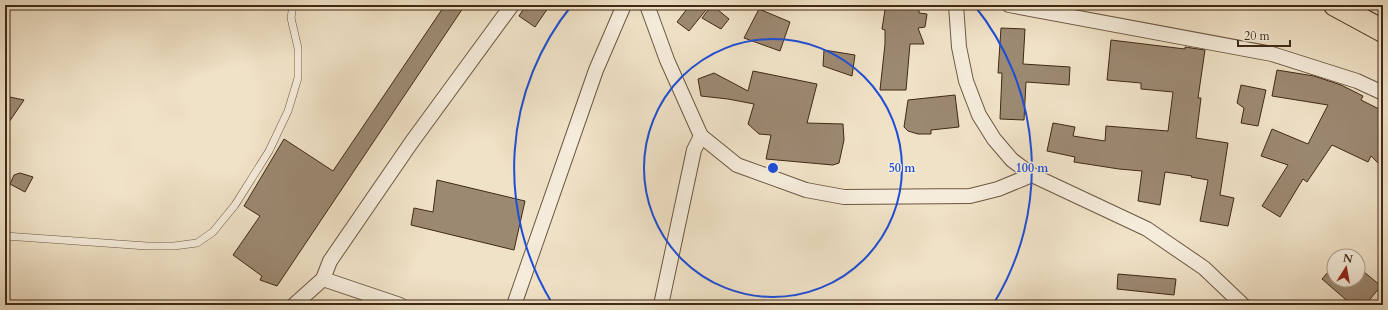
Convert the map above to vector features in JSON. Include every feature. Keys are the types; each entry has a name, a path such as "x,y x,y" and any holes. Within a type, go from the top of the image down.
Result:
{"highway":[{"path":"1335,5 1383,31"}],"street":[{"path":"294,305 324,279 330,261 411,143 512,5"},
{"path":"514,305 596,70 624,5"},
{"path":"646,5 667,60 701,136 737,165 806,190 844,197 970,196 998,189 1032,175"},
{"path":"956,5 959,47 966,81 979,115 994,138 1012,160 1032,175 1147,229 1204,268 1244,305"},
{"path":"1009,5 1272,54 1357,81 1383,93"},
{"path":"661,305 694,150 701,136"},
{"path":"324,279 400,305"}],"lane":[{"path":"5,236 147,246 174,246 196,243 213,232 236,205 269,151 288,111 298,78 298,48 291,18 293,5"}],"building":[{"path":"445,5 465,5 277,286 260,280 262,276 233,255 260,216 244,206 284,139 333,171"},
{"path":"526,5 550,5 535,27 519,16"},
{"path":"690,5 710,5 689,31 677,22"},
{"path":"712,5 729,19 721,29 702,18"},
{"path":"890,5 919,5 919,13 927,14 925,27 918,28 924,44 910,44 906,90 880,90 885,44 885,30 882,29 885,10 889,8"},
{"path":"759,9 790,22 780,51 744,38"},
{"path":"1001,28 1025,29 1023,64 1070,67 1069,85 1026,82 1024,120 1000,119 1002,73 998,73"},
{"path":"1111,40 1205,50 1198,98 1201,98 1196,138 1228,143 1220,195 1234,198 1228,226 1200,221 1208,180 1165,172 1160,205 1138,201 1142,171 1074,162 1075,157 1047,151 1053,123 1075,127 1073,136 1105,141 1106,126 1168,131 1173,92 1141,89 1141,83 1107,80"},
{"path":"824,50 855,55 852,76 823,66"},
{"path":"1277,70 1314,76 1341,85 1363,96 1361,100 1383,111 1383,168 1371,156 1368,162 1332,145 1307,182 1303,179 1280,217 1262,206 1288,165 1261,156 1272,129 1308,144 1328,105 1272,96"},
{"path":"753,71 817,84 807,123 843,124 844,140 839,163 833,165 766,159 771,135 759,134 748,124 754,104 701,96 698,79 714,73 748,91"},
{"path":"1241,85 1266,90 1258,126 1241,123 1244,108 1237,103"},
{"path":"955,95 959,127 931,130 931,134 918,134 908,131 904,127 908,100"},
{"path":"5,96 24,100 5,128"},
{"path":"20,173 33,177 25,192 10,184 14,175"},
{"path":"437,180 525,201 514,250 411,225 414,208 433,212"},
{"path":"1118,274 1176,279 1174,295 1117,289"},
{"path":"1326,274 1326,282 1322,279"},
{"path":"1366,274 1381,286 1365,305 1352,305 1332,288 1366,288"}]}
